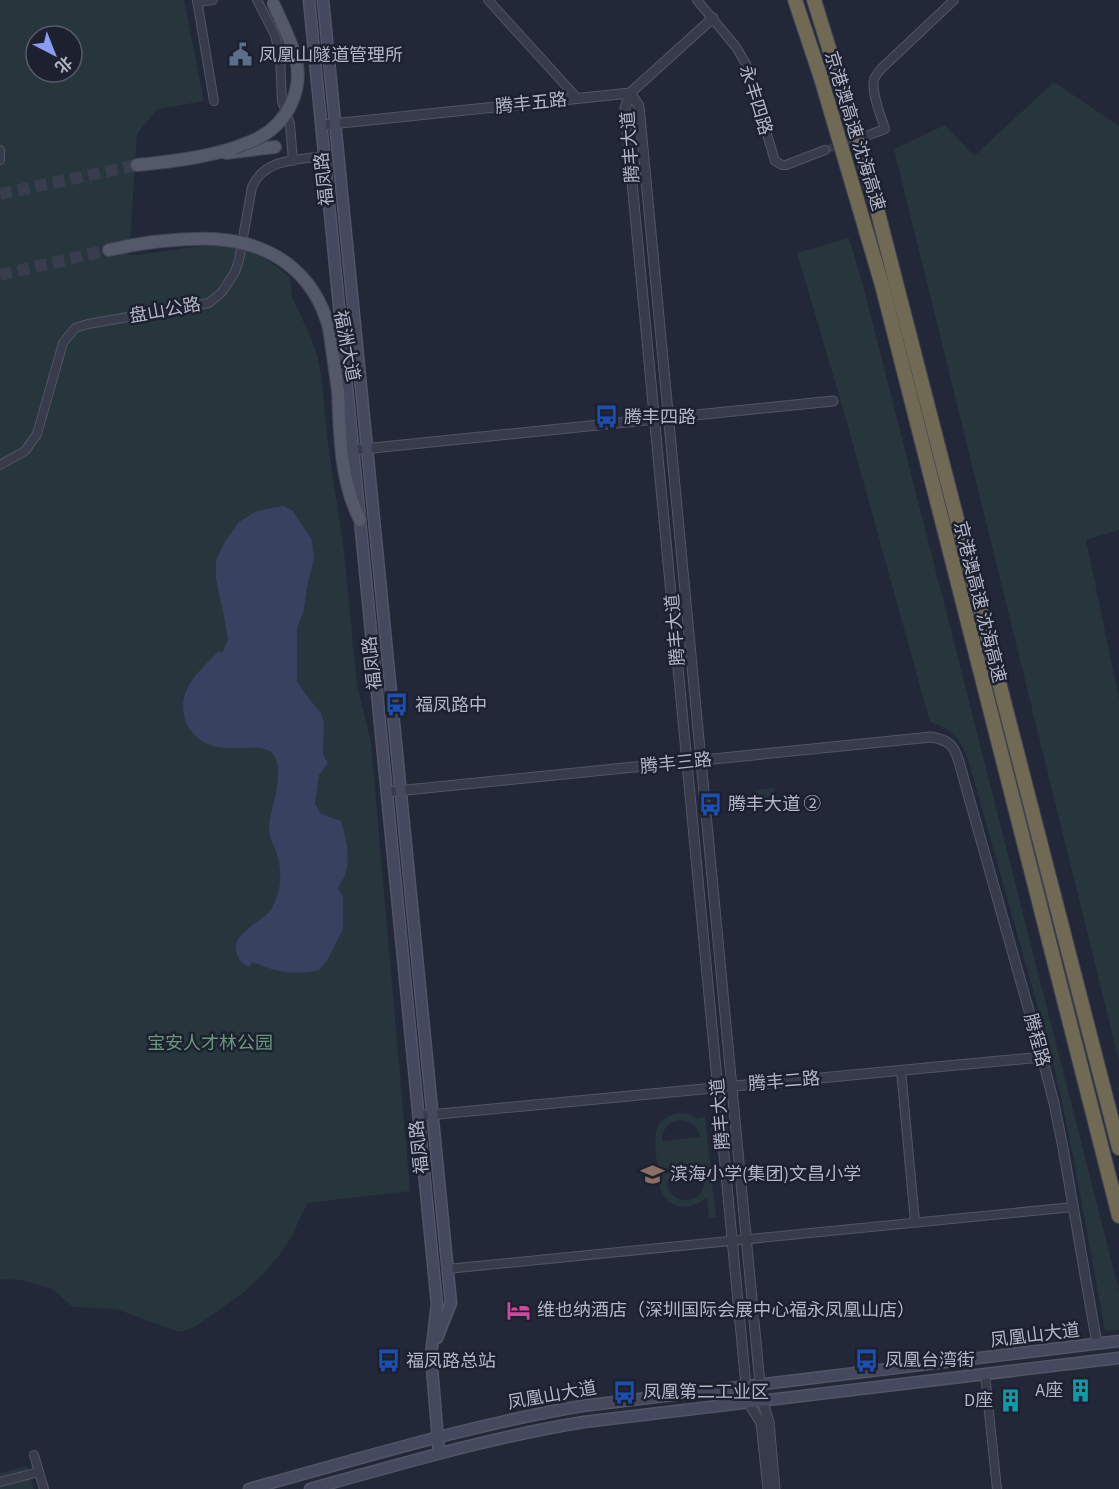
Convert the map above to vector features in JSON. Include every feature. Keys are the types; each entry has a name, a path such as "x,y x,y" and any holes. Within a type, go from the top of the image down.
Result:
{"highway":[{"name":"京港澳高速 沈海高速","path":"795,0 821,78 882,285 1119,1216"},
{"name":"京港澳高速 沈海高速","path":"814,0 868,174 1119,1148"}],"main road":[{"name":"福凤路","path":"309,0 437,1304 431,1356 439,1453"},
{"name":"福凤路","path":"323,0 451,1303 431,1356"},
{"path":"214,154 259,138 284,118 289,110 298,78 296,61 272,2"},
{"path":"136,165 275,147"},
{"name":"福洲大道","path":"109,250 157,241 193,238 245,243 271,253 291,266 306,282 318,298 329,328 338,391 342,457 352,505 360,520"},
{"path":"374,658 387,657"},
{"name":"凤凰山大道","path":"249,1489 438,1437 572,1407 1119,1341"},
{"name":"凤凰山大道","path":"310,1489 439,1453 514,1435 574,1424 1119,1358"}],"street":[{"path":"213,0 197,1 214,101"},
{"path":"258,0 275,35 280,55 282,101 290,124 293,160"},
{"path":"488,0 578,99"},
{"name":"永丰四路","path":"697,0 736,47 746,64 775,161 786,165 825,150"},
{"path":"866,136 885,129 874,91 873,82 876,75 954,0"},
{"path":"630,93 713,18"},
{"name":"腾丰五路","path":"321,125 630,93"},
{"name":"腾丰大道","path":"630,93 639,106 760,1384 769,1422 775,1489"},
{"name":"腾丰大道","path":"630,93 625,108 746,1386 748,1402 761,1423 768,1489"},
{"path":"0,150 0,160"},
{"name":"盘山公路","path":"0,465 25,451 37,434 63,343 75,328 209,303 222,292 235,272 252,187 260,173 279,162 324,156"},
{"path":"353,450 833,401"},
{"name":"腾丰三路","path":"387,792 931,737 950,744"},
{"name":"腾程路","path":"950,744 959,762 1042,1057 1063,1148 1097,1344"},
{"name":"腾丰二路","path":"418,1116 1042,1057"},
{"path":"901,1070 915,1222"},
{"path":"447,1269 1073,1207"},
{"path":"985,1374 997,1489"},
{"path":"34,1455 44,1489"},
{"path":"0,1482 39,1472"}],"green space":[{"name":"宝安人才林公园","path":"0,0 184,0 204,101 157,109 137,134 129,255 192,247 225,246 260,255 290,277 292,297 317,355 344,551 357,685 371,743 410,1191 307,1203 292,1236 262,1275 244,1292 195,1327 179,1332 116,1309 73,1307 52,1289 21,1280 0,1279"},
{"path":"1054,82 1119,126 1119,530 1086,540 1119,699 1119,1061 894,149 945,125 974,156"},
{"path":"849,238 864,289 1119,1291 1119,1330 1105,1331 1051,1054 968,759 962,745 954,735 930,722 846,419 797,253"},
{"path":"774,788 775,805 757,807 756,790"},
{"path":"681,1113 698,1119 705,1117 716,1217 709,1218 707,1197 695,1204 682,1207 670,1202 661,1190 655,1137 659,1124 671,1115","holes":["681,1120 694,1125 700,1137 662,1141 667,1126","704,1179 704,1187 700,1193 689,1200 675,1197 666,1183"]},
{"path":"27,1466 34,1489 0,1489 0,1473"}],"water":[{"path":"283,506 293,511 312,540 314,559 304,610 297,628 297,681 321,713 324,723 323,754 328,763 319,775 315,803 321,814 341,821 348,855 345,875 338,888 343,897 343,929 327,961 319,970 301,973 278,971 253,962 249,967 240,960 236,947 237,941 245,931 270,911 279,888 279,865 269,828 278,777 277,761 266,749 228,748 207,744 189,728 183,706 184,697 192,680 219,651 222,653 228,640 216,579 216,561 224,543 239,522 257,511"}],"tunnel":[{"path":"825,150 859,139"},
{"path":"0,194 137,165"},
{"path":"0,275 109,250"}],"place":[{"name":"凤凰山隧道管理所","path":"241,55"},
{"name":"腾丰四路","path":"606,417"},
{"name":"福凤路中","path":"397,705"},
{"name":"腾丰大道 ②","path":"710,804"},
{"name":"滨海小学(集团)文昌小学","path":"652,1174"},
{"name":"维也纳酒店（深圳国际会展中心福永凤凰山店）","path":"519,1310"},
{"name":"凤凰台湾街","path":"867,1360"},
{"name":"福凤路总站","path":"388,1361"},
{"name":"A座","path":"1081,1390"},
{"name":"凤凰第二工业区","path":"625,1392"},
{"name":"D座","path":"1011,1400"}]}
